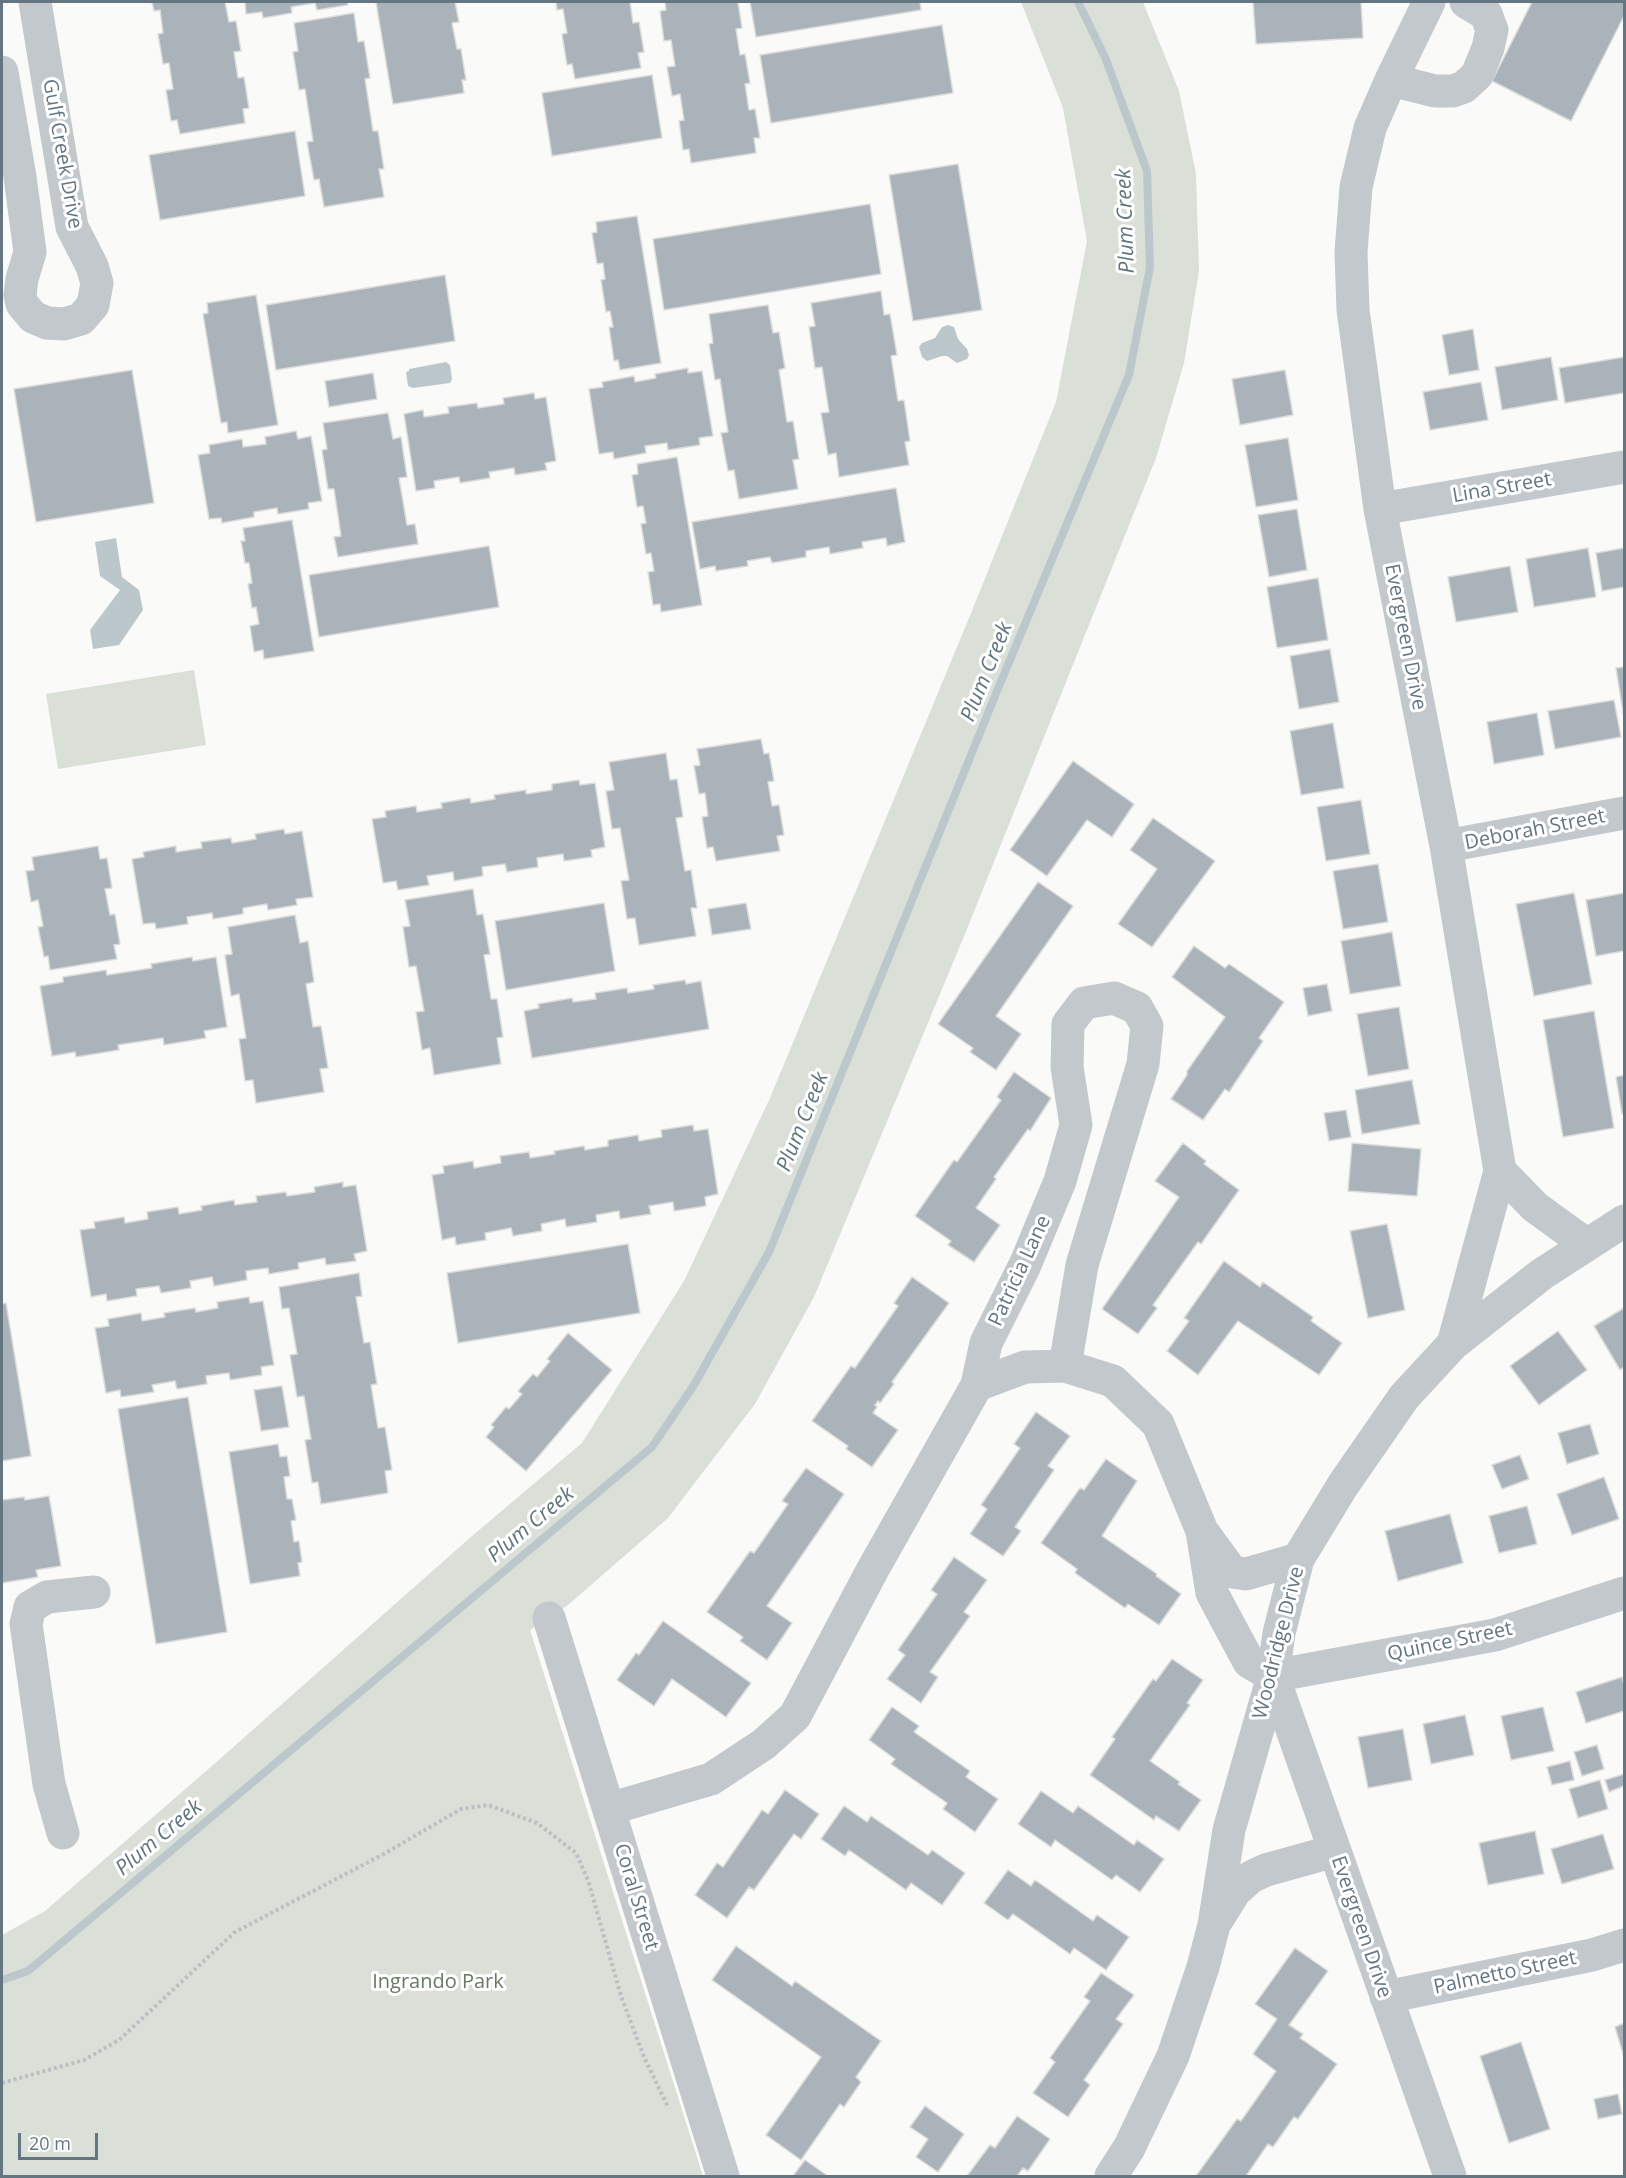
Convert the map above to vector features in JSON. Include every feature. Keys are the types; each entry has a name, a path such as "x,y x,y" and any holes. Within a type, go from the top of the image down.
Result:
{"street":[{"name":"Gulf Creek Drive","path":"2,72 30,252 22,279 20,295 22,304 33,317 64,324 81,319 93,305 97,283 92,266 72,227 34,2"},
{"name":"Evergreen Drive","path":"1429,2 1390,80 1370,128 1356,187 1351,252 1353,310 1380,509 1446,846 1500,1171"},
{"path":"1390,80 1435,91 1453,91 1464,87 1478,75 1492,30 1486,14 1466,2"},
{"name":"Lina Street","path":"1380,509 1624,467"},
{"name":"Deborah Street","path":"1446,846 1624,813"},
{"name":"Patricia Lane","path":"609,1809 711,1779 764,1744 795,1716 873,1569 977,1385 986,1343 1025,1265 1060,1181 1076,1125 1067,1067 1068,1023 1084,1003 1114,999 1137,1008 1147,1026 1143,1064 1082,1265 1065,1366"},
{"path":"1500,1171 1535,1207 1587,1244"},
{"path":"1453,1344 1500,1171"},
{"name":"Woodridge Drive","path":"1111,2176 1130,2148 1173,2056 1203,1967 1214,1925 1229,1830 1273,1676 1279,1633 1298,1559 1343,1485 1404,1397 1453,1344 1542,1274 1624,1221"},
{"path":"977,1385 1025,1367 1065,1366 1113,1381 1158,1424 1202,1532 1212,1593 1249,1662 1273,1676"},
{"path":"1202,1532 1232,1572 1246,1574 1298,1559"},
{"path":"63,1833 50,1784 26,1623 30,1607 47,1597 94,1592"},
{"name":"Quince Street","path":"1273,1676 1495,1635 1624,1593"},
{"name":"Coral Street","path":"549,1618 723,2176"},
{"name":"Evergreen Drive","path":"1273,1676 1450,2176"},
{"path":"1214,1925 1235,1891 1251,1877 1266,1870 1334,1851"},
{"name":"Palmetto Street","path":"1386,1997 1593,1955 1624,1945"}],"path":[{"path":"2,2083 84,2060 93,2055 119,2040 235,1932 382,1856 461,1809 488,1805 537,1823 576,1853 588,1880 621,1996 644,2057 670,2111"}],"green space":[{"name":"Ingrando Park","path":"1021,2 1143,2 1179,91 1196,174 1199,271 1184,363 1156,458 967,929 814,1297 755,1404 668,1518 568,1605 530,1630 703,2176 2,2176 2,1935 45,1911 472,1536 582,1443 684,1281 770,1098 1056,402 1087,241 1063,108"},
{"path":"194,670 206,745 58,769 46,694"}],"shaded area":[{"path":"948,325 954,327 958,339 967,349 969,355 967,359 957,363 947,356 942,356 927,361 922,357 919,347 922,343 935,338 942,327"},
{"path":"446,362 450,365 452,379 450,383 413,388 408,386 406,372 409,369"},
{"path":"116,538 122,577 139,590 143,610 119,645 93,649 90,630 120,590 100,576 95,542"}],"building":[{"path":"152,2 225,2 229,22 236,21 241,51 234,52 238,78 244,77 249,108 243,109 245,123 180,134 177,120 171,121 166,90 173,89 169,63 163,64 158,34 163,33 160,10 154,11"},
{"path":"245,2 347,2 348,5 317,10 315,3 291,7 292,13 263,18 262,12 246,14"},
{"path":"376,2 455,2 459,22 452,23 457,49 461,49 466,80 462,80 464,93 393,104"},
{"path":"556,2 630,2 633,23 639,22 644,52 638,53 641,68 575,79 572,64 567,65 562,34 567,33 563,9 557,10"},
{"path":"665,2 738,2 742,28 736,29 740,55 745,54 750,83 745,84 749,110 755,109 760,138 754,138 756,153 691,163 689,149 683,150 679,121 684,120 680,94 672,96 667,67 675,66 671,40 664,41 660,11 666,10"},
{"path":"750,2 920,2 921,10 756,37"},
{"path":"1253,2 1361,2 1363,38 1256,44"},
{"path":"1532,2 1624,2 1624,16 1571,121 1492,81"},
{"path":"354,13 358,42 364,41 370,78 365,79 373,131 378,131 384,169 379,169 384,197 324,207 319,179 314,180 307,142 313,141 305,89 299,90 293,52 298,51 294,23"},
{"path":"942,25 953,93 771,123 760,55"},
{"path":"652,75 662,138 552,156 542,93"},
{"path":"295,131 305,196 160,220 149,155"},
{"path":"958,164 982,310 913,321 889,175"},
{"path":"870,204 881,274 664,310 653,239"},
{"path":"637,216 661,363 620,370 618,360 614,361 609,327 613,327 610,311 606,312 601,280 605,279 603,263 597,264 592,233 597,232 596,222"},
{"path":"445,275 455,341 276,370 266,305"},
{"path":"881,291 884,315 890,314 897,355 891,356 898,401 904,400 910,441 905,442 909,465 839,477 836,453 828,455 821,413 829,412 822,367 815,368 809,327 815,326 811,303"},
{"path":"256,295 278,425 228,433 227,422 221,423 203,314 208,313 207,303"},
{"path":"768,305 773,333 779,332 785,368 779,370 787,422 793,421 799,459 793,460 798,489 739,499 734,470 728,471 721,433 728,432 720,379 715,380 709,344 713,343 709,314"},
{"path":"1473,329 1479,370 1449,375 1442,335"},
{"path":"1551,357 1558,400 1502,410 1495,367"},
{"path":"1624,357 1624,393 1565,403 1559,368"},
{"path":"688,368 688,373 702,371 713,436 699,438 700,445 668,450 667,443 645,446 646,453 614,459 613,452 599,454 589,389 603,387 602,382 634,376 635,382 656,378 655,374"},
{"path":"132,370 154,503 36,522 14,389"},
{"path":"1285,370 1293,415 1240,425 1232,379"},
{"path":"373,373 377,399 329,407 325,381"},
{"path":"1481,382 1488,420 1430,430 1423,392"},
{"path":"534,393 535,399 546,397 556,461 545,463 547,470 515,475 514,468 489,472 490,478 460,483 459,477 434,481 435,488 416,491 404,414 423,410 424,417 449,413 448,407 477,403 478,408 504,404 503,398"},
{"path":"388,413 393,439 401,437 407,477 399,478 407,525 415,524 418,544 338,557 334,537 341,536 334,489 328,489 322,450 327,449 323,423"},
{"path":"296,431 298,439 311,436 322,501 308,503 309,509 278,514 277,508 254,512 254,517 222,523 221,518 209,519 198,455 210,453 209,445 242,439 243,447 266,444 265,437"},
{"path":"1288,438 1298,500 1256,507 1245,445"},
{"path":"677,457 702,605 661,612 660,604 653,605 648,572 654,571 651,553 646,554 641,524 646,523 643,506 637,507 632,475 638,474 637,464"},
{"path":"896,488 905,542 887,546 886,538 862,542 863,548 830,554 829,547 806,551 806,557 772,563 770,557 747,561 748,566 716,571 715,566 700,569 692,522"},
{"path":"1297,509 1307,570 1269,577 1258,515"},
{"path":"292,520 314,651 264,659 263,650 254,652 250,626 259,624 256,607 252,608 248,584 252,583 249,563 245,563 241,541 245,541 243,528"},
{"path":"489,546 499,607 319,637 309,575"},
{"path":"1588,548 1596,597 1534,607 1526,559"},
{"path":"1624,548 1624,587 1602,591 1596,553"},
{"path":"1510,566 1518,612 1456,622 1448,577"},
{"path":"1318,578 1328,640 1277,648 1267,587"},
{"path":"1330,649 1339,702 1299,709 1290,656"},
{"path":"1624,667 1624,719 1616,668"},
{"path":"1614,700 1621,737 1555,749 1548,711"},
{"path":"1537,713 1544,755 1494,764 1487,722"},
{"path":"1333,723 1344,788 1301,795 1290,731"},
{"path":"761,739 764,754 769,753 774,781 768,782 772,806 779,805 784,835 777,836 780,851 716,861 713,847 707,848 702,817 708,816 705,793 699,794 694,766 700,765 697,749"},
{"path":"666,753 670,780 677,779 683,817 676,818 685,871 691,870 697,908 691,908 696,936 639,945 635,918 627,919 621,881 629,880 620,828 612,829 606,791 614,790 609,762"},
{"path":"1073,761 1134,804 1112,837 1087,820 1047,876 1010,850"},
{"path":"579,780 580,785 595,783 605,847 591,850 592,857 564,861 563,854 537,858 538,867 507,872 505,864 482,867 483,876 454,881 453,872 427,876 429,885 398,890 396,881 383,883 372,819 386,817 385,811 416,806 417,812 442,808 441,803 470,798 471,803 495,799 494,795 526,790 526,794 552,790 552,784"},
{"path":"1361,800 1370,854 1326,861 1317,807"},
{"path":"1153,818 1215,861 1152,947 1118,924 1157,869 1130,850"},
{"path":"284,829 285,834 302,831 313,897 296,899 297,905 268,910 267,904 243,908 243,914 213,919 212,913 187,917 188,924 156,929 155,923 143,924 132,859 144,857 143,852 176,846 176,852 202,848 201,842 231,838 232,843 256,839 255,834"},
{"path":"98,846 100,859 107,858 112,888 105,889 110,915 115,914 120,944 114,945 117,959 50,970 48,956 44,957 38,927 43,926 38,900 31,902 26,871 34,870 32,857"},
{"path":"1378,864 1388,922 1343,929 1333,871"},
{"path":"1038,882 1073,906 996,1016 1021,1034 996,1070 970,1052 973,1048 938,1024"},
{"path":"473,889 477,915 483,914 490,954 484,955 491,999 497,999 503,1037 497,1038 501,1064 434,1075 430,1048 422,1050 416,1012 424,1011 416,966 409,967 403,927 410,926 405,900"},
{"path":"1574,893 1592,984 1534,996 1516,904"},
{"path":"1624,893 1624,951 1596,956 1586,900"},
{"path":"604,903 615,971 506,990 495,921"},
{"path":"746,903 751,929 712,935 708,909"},
{"path":"295,915 300,943 308,941 314,982 306,984 313,1027 321,1026 328,1068 320,1069 324,1092 256,1103 253,1080 245,1081 239,1039 246,1038 239,994 231,996 225,955 232,954 228,927"},
{"path":"1392,932 1401,986 1350,994 1341,941"},
{"path":"1194,946 1225,968 1229,964 1284,1002 1259,1038 1263,1041 1229,1092 1225,1089 1203,1120 1171,1099 1187,1075 1187,1071 1225,1017 1172,977"},
{"path":"192,957 193,961 216,957 227,1027 204,1031 206,1038 164,1045 163,1038 118,1045 119,1050 76,1057 75,1052 52,1056 40,986 63,982 63,977 106,970 107,975 152,968 151,964"},
{"path":"685,980 686,984 701,981 709,1029 532,1058 524,1011 539,1008 538,1004 572,998 573,1002 596,999 595,993 627,988 628,993 654,989 653,985"},
{"path":"1327,984 1332,1011 1308,1016 1303,988"},
{"path":"1399,1007 1409,1069 1368,1076 1357,1014"},
{"path":"1594,1011 1614,1128 1563,1137 1543,1020"},
{"path":"1014,1072 1051,1098 1030,1131 1028,1129 994,1177 996,1179 976,1208 1000,1225 974,1262 948,1245 951,1241 915,1216 954,1160 957,1162 1001,1100 997,1097"},
{"path":"1624,1075 1624,1114 1622,1114 1616,1077"},
{"path":"1412,1080 1420,1124 1362,1134 1355,1090"},
{"path":"1346,1110 1351,1137 1329,1141 1324,1113"},
{"path":"693,1125 694,1131 708,1129 718,1194 705,1197 706,1206 674,1211 673,1202 649,1206 651,1214 620,1219 619,1211 596,1215 597,1222 566,1227 565,1219 541,1224 542,1231 513,1236 511,1228 485,1233 486,1240 456,1245 455,1237 442,1240 432,1175 444,1173 443,1166 473,1161 474,1168 501,1163 500,1156 529,1152 530,1158 584,1146 585,1150 608,1146 608,1140 638,1135 639,1141 662,1137 661,1130"},
{"path":"1183,1143 1206,1161 1204,1164 1239,1190 1201,1244 1198,1242 1153,1305 1157,1308 1138,1334 1102,1309 1179,1197 1155,1181"},
{"path":"1352,1143 1421,1149 1417,1196 1348,1191"},
{"path":"343,1182 343,1187 356,1185 367,1251 354,1254 356,1261 326,1265 325,1258 298,1263 299,1269 269,1274 268,1268 246,1271 247,1280 214,1286 212,1277 190,1281 191,1288 161,1293 159,1286 136,1289 137,1296 107,1301 106,1294 91,1297 80,1230 95,1228 94,1222 124,1217 125,1223 148,1219 147,1212 178,1207 179,1214 202,1210 201,1206 234,1200 235,1205 257,1202 256,1196 286,1192 287,1196 315,1192 314,1187"},
{"path":"1387,1224 1405,1310 1368,1318 1350,1231"},
{"path":"628,1244 640,1313 458,1343 447,1273"},
{"path":"1224,1261 1260,1287 1263,1282 1313,1317 1311,1321 1342,1343 1319,1375 1238,1321 1198,1375 1167,1351 1189,1321 1184,1318"},
{"path":"359,1273 362,1296 356,1297 364,1343 370,1342 377,1384 371,1385 378,1428 385,1427 392,1470 385,1471 388,1493 321,1504 318,1482 312,1483 305,1440 311,1439 304,1396 297,1397 290,1355 297,1354 289,1308 282,1309 279,1287"},
{"path":"912,1277 949,1303 892,1382 894,1384 880,1403 878,1401 875,1405 877,1407 873,1413 898,1430 872,1467 846,1449 848,1446 812,1421 851,1366 855,1368 898,1306 894,1303"},
{"path":"249,1297 250,1303 263,1301 274,1365 261,1367 262,1375 230,1380 229,1373 206,1376 207,1384 177,1389 175,1381 152,1385 154,1392 121,1397 120,1390 106,1393 95,1328 109,1326 108,1319 141,1313 142,1321 165,1317 164,1313 195,1308 196,1312 218,1308 217,1302"},
{"path":"6,1303 31,1456 2,1461 2,1304"},
{"path":"1624,1308 1624,1367 1620,1370 1594,1326"},
{"path":"1558,1331 1587,1370 1539,1405 1510,1366"},
{"path":"568,1333 612,1370 526,1471 486,1437 494,1427 491,1425 506,1407 509,1409 522,1394 518,1391 533,1374 537,1377 550,1361 547,1359"},
{"path":"282,1386 289,1427 261,1431 254,1390"},
{"path":"188,1397 227,1632 156,1644 118,1409"},
{"path":"1036,1412 1070,1436 1048,1466 1054,1470 1015,1527 1021,1531 1003,1556 970,1534 987,1509 981,1505 1020,1448 1014,1444"},
{"path":"1590,1424 1599,1454 1567,1464 1558,1433"},
{"path":"278,1444 280,1457 287,1456 290,1476 284,1477 287,1499 292,1499 296,1520 291,1521 294,1542 299,1541 302,1562 298,1563 300,1576 250,1584 229,1452"},
{"path":"1520,1455 1529,1479 1502,1489 1492,1465"},
{"path":"1106,1459 1137,1481 1102,1536 1157,1574 1156,1576 1181,1594 1159,1625 1128,1604 1125,1608 1075,1573 1077,1569 1041,1543 1080,1488 1084,1490"},
{"path":"806,1468 844,1494 767,1606 792,1623 767,1660 740,1641 743,1637 707,1612 750,1551 754,1553 788,1504 782,1501"},
{"path":"1604,1477 1619,1519 1572,1535 1557,1494"},
{"path":"49,1496 61,1566 36,1570 38,1577 2,1583 2,1500 24,1497 25,1500"},
{"path":"1527,1506 1537,1544 1499,1553 1489,1516"},
{"path":"1450,1514 1463,1563 1398,1581 1385,1531"},
{"path":"954,1557 987,1580 964,1612 970,1616 930,1672 938,1677 921,1703 887,1679 905,1655 898,1650 937,1594 931,1590"},
{"path":"663,1621 751,1683 726,1717 672,1679 654,1706 617,1680 636,1653 639,1655"},
{"path":"1172,1659 1203,1680 1187,1703 1190,1705 1150,1761 1201,1800 1179,1831 1156,1816 1154,1820 1090,1775 1115,1739 1112,1737 1153,1679 1156,1681"},
{"path":"1622,1677 1624,1711 1586,1723 1576,1692"},
{"path":"892,1707 919,1726 914,1732 970,1771 966,1777 998,1799 975,1832 943,1809 947,1803 891,1764 895,1759 869,1740"},
{"path":"1543,1707 1554,1751 1511,1760 1501,1716"},
{"path":"1465,1715 1474,1755 1431,1764 1423,1724"},
{"path":"1403,1729 1412,1780 1368,1788 1358,1737"},
{"path":"1597,1745 1604,1769 1582,1776 1574,1752"},
{"path":"1570,1761 1574,1780 1552,1785 1547,1767"},
{"path":"1624,1774 1624,1786 1609,1792 1605,1780"},
{"path":"1600,1780 1608,1809 1578,1818 1569,1789"},
{"path":"785,1790 819,1814 801,1839 794,1834 754,1890 749,1887 727,1918 695,1895 717,1863 723,1867 762,1810 768,1814"},
{"path":"1041,1791 1073,1813 1078,1806 1134,1845 1137,1840 1164,1859 1140,1892 1116,1875 1112,1880 1055,1840 1051,1847 1018,1824"},
{"path":"844,1806 867,1822 871,1816 928,1855 932,1850 965,1873 942,1905 911,1883 906,1890 849,1850 845,1856 821,1839"},
{"path":"1535,1831 1544,1874 1488,1885 1479,1843"},
{"path":"1603,1834 1614,1869 1562,1884 1551,1849"},
{"path":"1008,1870 1031,1886 1035,1880 1093,1921 1097,1915 1129,1937 1106,1970 1074,1948 1070,1954 1013,1914 1008,1920 984,1903"},
{"path":"736,1946 792,1986 795,1981 881,2041 856,2077 861,2082 844,2107 840,2104 801,2160 766,2135 821,2057 712,1980"},
{"path":"1295,1948 1328,1971 1289,2025 1303,2034 1300,2038 1337,2064 1298,2119 1294,2117 1273,2147 1268,2144 1246,2176 1196,2176 1237,2119 1241,2121 1276,2071 1253,2054 1277,2019 1255,2004"},
{"path":"1101,1973 1134,1995 1116,2019 1123,2024 1084,2080 1090,2085 1068,2117 1033,2093 1055,2062 1050,2058 1090,2001 1084,1997"},
{"path":"1624,2023 1624,2057 1615,2027"},
{"path":"1521,2042 1550,2129 1509,2143 1480,2056"},
{"path":"1618,2094 1622,2114 1598,2119 1594,2099"},
{"path":"925,2106 964,2134 938,2172 916,2157 928,2139 910,2127"},
{"path":"1017,2116 1050,2139 1028,2171 1023,2168 1017,2176 967,2176 990,2145 995,2148"},
{"path":"805,2160 828,2176 793,2176"}],"waterway":[{"name":"Plum Creek","path":"2,1980 28,1971 652,1447 694,1385 769,1252 997,691 1129,375 1150,267 1147,171 1105,57 1078,2"}]}
